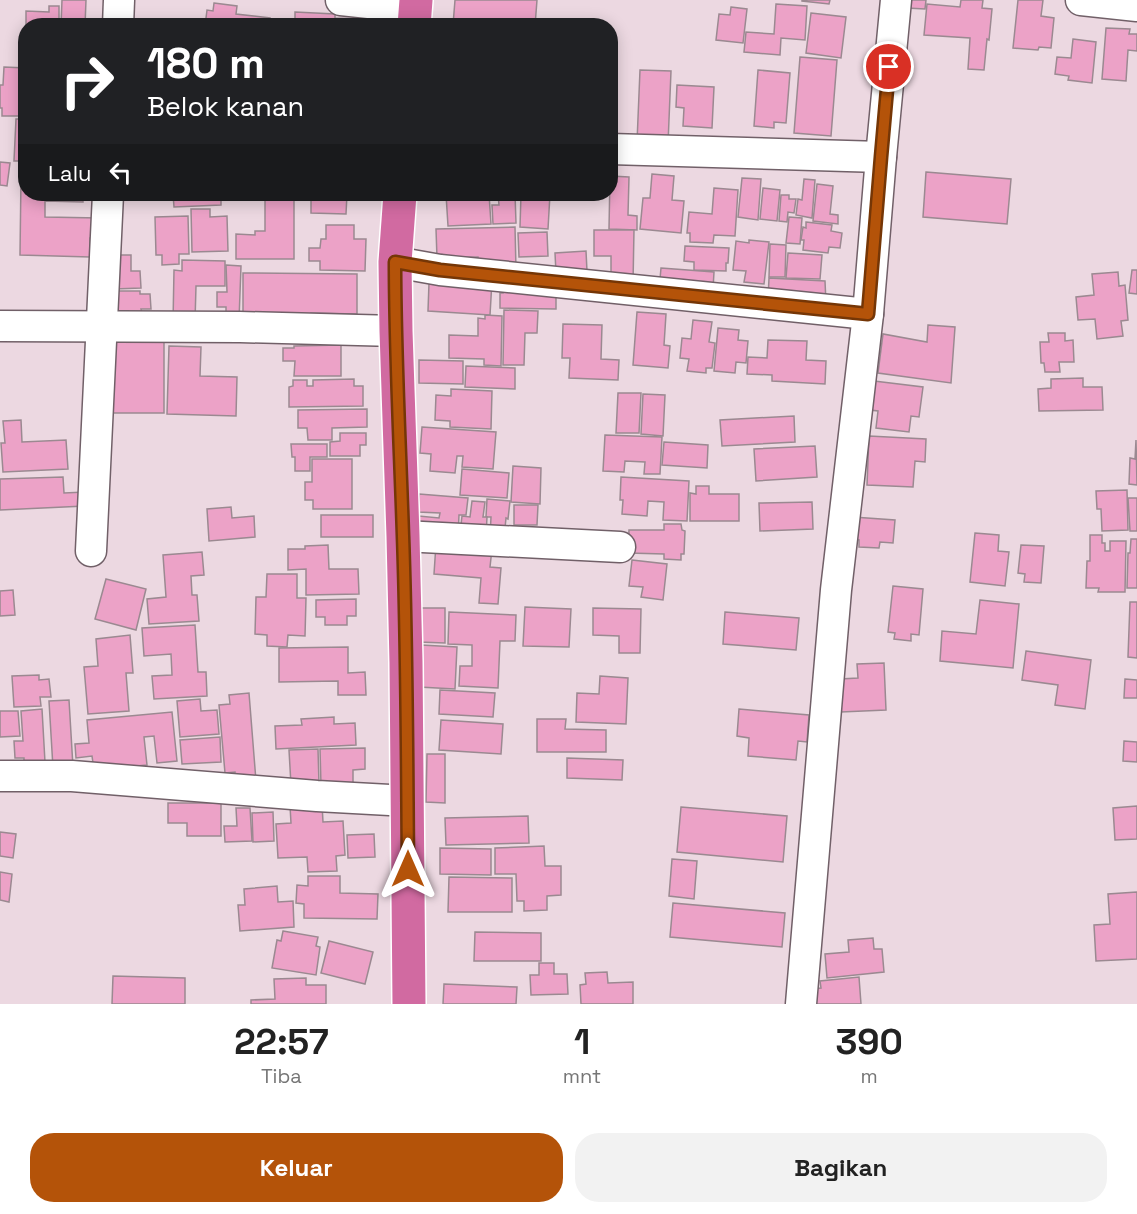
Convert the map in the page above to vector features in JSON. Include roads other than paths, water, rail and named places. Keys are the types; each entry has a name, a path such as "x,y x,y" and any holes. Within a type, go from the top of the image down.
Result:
{"highway":[{"path":"399,201 395,262 403,536 409,1004"}],"street":[{"path":"118,18 119,0"},
{"path":"341,0 415,11"},
{"path":"801,1004 836,590 868,314 896,0"},
{"path":"1081,0 1137,6"},
{"path":"618,149 881,157"},
{"path":"91,551 108,201"},
{"path":"395,262 452,271 868,314"},
{"path":"0,326 240,327 396,331"},
{"path":"403,536 620,547"},
{"path":"0,776 72,776 408,801"}]}
